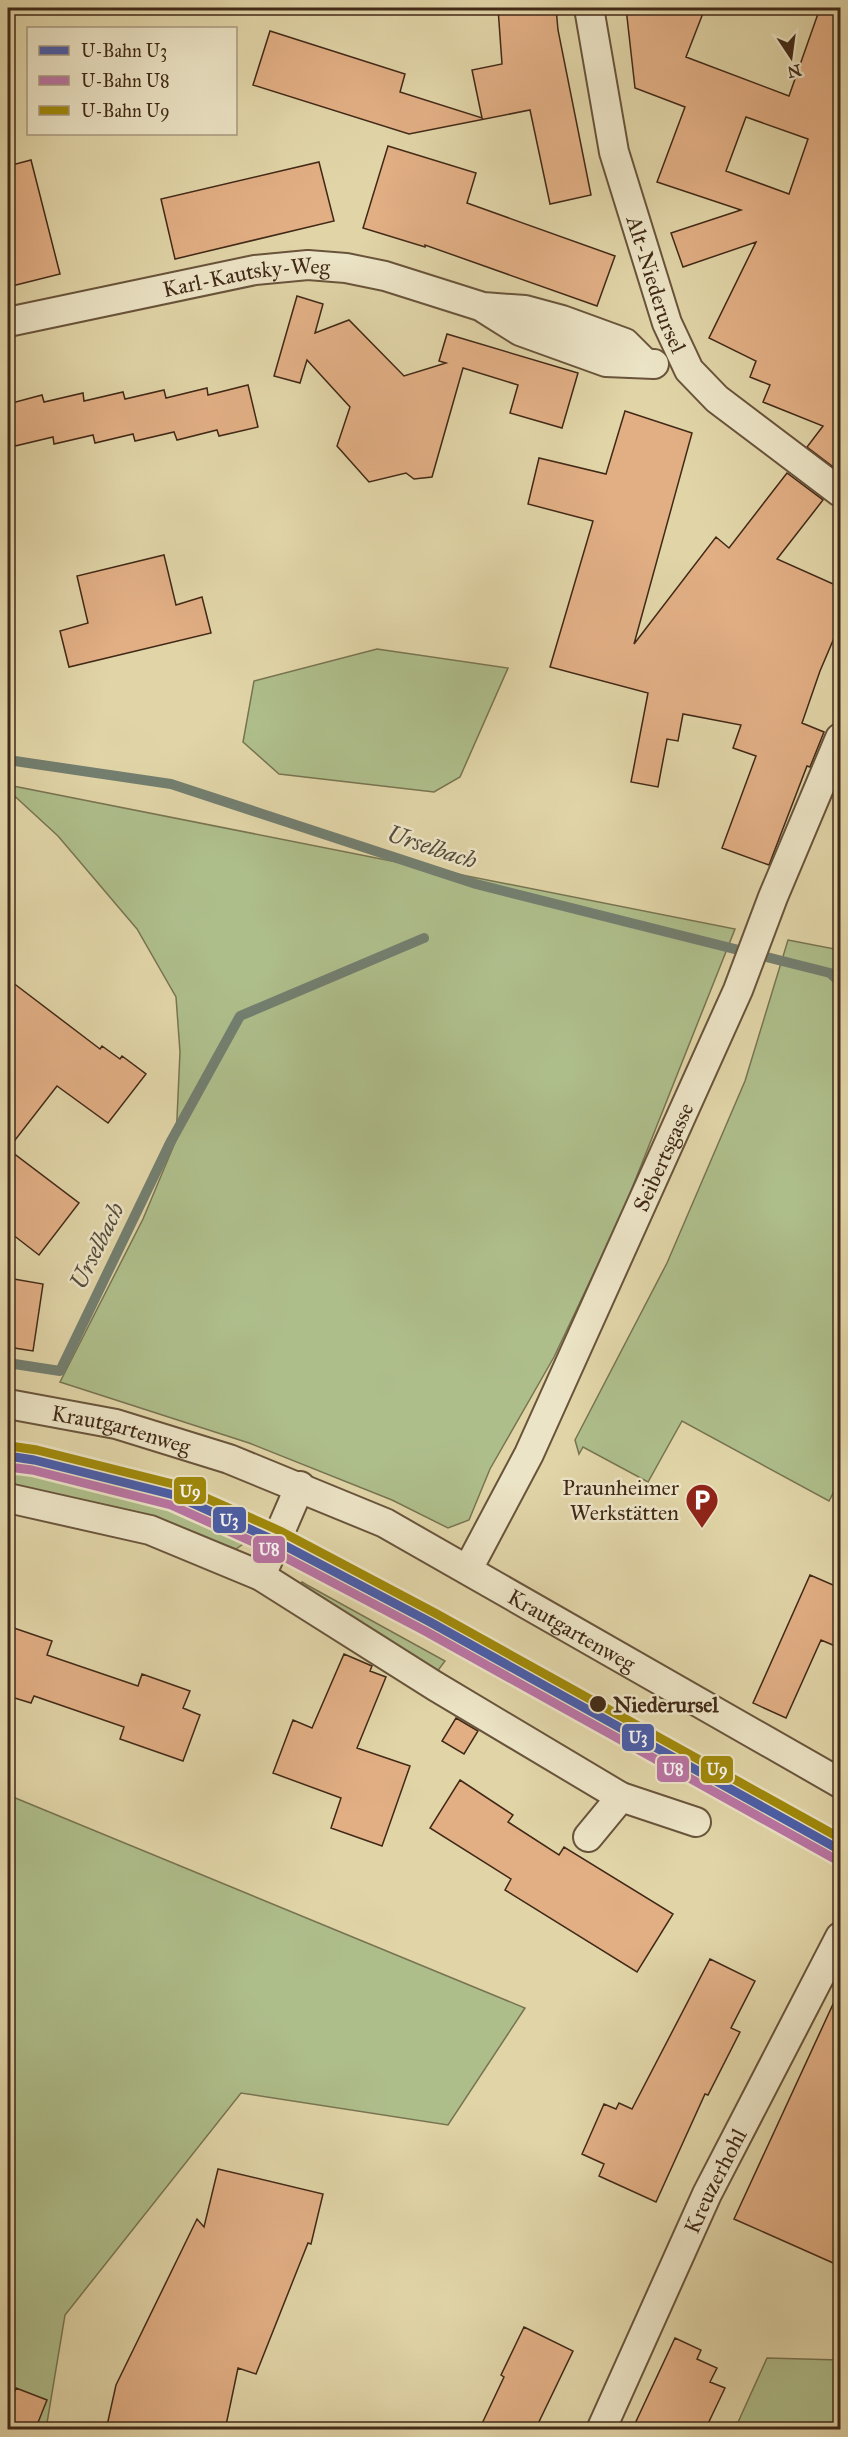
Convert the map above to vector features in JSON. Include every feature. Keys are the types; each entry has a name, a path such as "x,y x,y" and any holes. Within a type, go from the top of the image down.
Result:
{"street":[{"name":"Alt-Niederursel","path":"589,8 614,152 667,323 689,370 717,399 840,492"},
{"name":"Karl-Kautsky-Weg","path":"8,322 255,270 308,265 345,268 384,276 483,308 525,310 562,320 625,343 644,362 689,370"},
{"name":"Seibertsgasse","path":"468,1569 529,1454 738,990 773,897 840,738"},
{"name":"Krautgartenweg","path":"8,1404 116,1424 229,1459 385,1522 840,1783"},
{"path":"261,1576 300,1486"},
{"path":"8,1498 150,1530 261,1576 435,1686 621,1797 696,1822"},
{"path":"588,1838 621,1797"},
{"name":"Kreuzerhohl","path":"602,2430 707,2194 840,1937"}],"green space":[{"path":"377,649 508,668 460,777 434,792 279,774 243,742 254,681"},
{"path":"8,785 735,929 621,1216 554,1357 490,1469 469,1520 448,1528 392,1500 249,1443 60,1382 143,1219 176,1140 180,1052 176,997 137,929 58,836 8,790"},
{"path":"788,940 840,950 840,1487 837,1486 829,1501 682,1421 648,1482 583,1447 579,1454 575,1440 667,1263 745,1081"},
{"path":"8,1470 35,1472 171,1508 249,1540 236,1549 145,1519 8,1483"},
{"path":"302,1582 445,1661 436,1673 299,1586"},
{"path":"8,1795 525,2008 448,2125 241,2093 65,2315 46,2429 8,2429"},
{"path":"767,2358 840,2360 840,2429 735,2429"}],"building":[{"path":"498,8 556,8 558,30 591,195 550,204 530,110 409,134 253,85 270,31 405,74 400,92 482,118 472,70 502,64"},
{"path":"626,8 705,8 686,57 789,96 820,8 840,8 840,472 807,447 823,426 763,402 770,385 750,377 756,361 709,338 756,242 683,267 671,233 741,210 657,182 685,107 635,88","holes":["746,117 808,139 789,194 726,171"]},
{"path":"388,146 476,173 467,203 615,256 597,306 425,245 425,247 363,228"},
{"path":"31,160 60,274 8,287 8,166"},
{"path":"319,162 334,221 175,259 161,199"},
{"path":"297,296 323,304 315,333 349,320 404,376 446,363 439,361 447,334 578,373 562,428 510,413 518,385 463,368 432,477 414,479 406,473 369,482 337,446 350,407 307,360 300,383 274,376"},
{"path":"248,385 258,427 219,436 217,430 177,440 174,432 135,441 133,434 95,443 93,435 54,444 53,437 15,446 8,416 8,404 42,395 44,402 83,393 84,401 123,392 125,399 164,390 166,398 207,388 208,395"},
{"path":"625,411 692,433 634,644 716,537 729,548 787,473 823,500 777,559 840,587 840,624 820,671 802,723 824,732 810,767 807,766 769,865 722,848 756,756 733,748 741,725 683,714 678,741 667,739 658,787 631,782 648,693 550,667 593,521 528,504 539,458 606,474"},
{"path":"164,555 176,605 202,597 211,633 69,667 60,631 88,623 77,576"},
{"path":"8,979 100,1049 102,1046 120,1059 122,1056 146,1074 108,1123 57,1086 8,1149"},
{"path":"8,1149 79,1203 39,1255 8,1231"},
{"path":"8,1278 43,1284 33,1351 8,1347"},
{"path":"810,1575 840,1588 840,1648 821,1640 786,1718 753,1703"},
{"path":"8,1626 52,1641 47,1655 138,1686 142,1674 190,1691 183,1708 200,1715 183,1761 120,1739 124,1727 34,1696 31,1703 8,1696"},
{"path":"344,1654 372,1666 370,1671 386,1677 357,1748 410,1766 382,1846 331,1828 341,1798 273,1773 293,1720 312,1728"},
{"path":"456,1718 478,1731 464,1754 442,1741"},
{"path":"460,1780 513,1815 508,1822 559,1855 564,1847 673,1914 637,1972 505,1890 511,1879 430,1828"},
{"path":"710,1959 755,1981 731,2028 740,2032 708,2095 705,2094 656,2202 599,2176 604,2164 582,2154 604,2104 616,2109 619,2103 632,2109"},
{"path":"840,1989 840,2266 734,2219"},
{"path":"218,2169 323,2194 311,2244 308,2243 256,2374 238,2368 225,2430 106,2430 116,2385 197,2219 204,2227"},
{"path":"524,2327 573,2351 535,2430 479,2430 504,2377 501,2375"},
{"path":"675,2338 701,2350 697,2359 717,2368 710,2382 725,2388 705,2430 632,2430"},
{"path":"16,2388 47,2400 35,2430 27,2430 8,2422 8,2409"}],"waterway":[{"name":"Urselbach","path":"8,760 171,784 476,884 830,973 840,982"},
{"name":"Urselbach","path":"8,1363 60,1371 170,1143 240,1016 424,938"}],"metro line":[{"name":"U9","path":"10,1446 37,1450 177,1485 280,1531 435,1613 840,1838"},
{"name":"U3","path":"8,1456 34,1460 174,1495 276,1541 430,1622 840,1850"},
{"name":"U8","path":"8,1467 32,1470 171,1505 271,1550 425,1631 835,1859"}],"place":[{"name":"Praunheimer Werkstätten","path":"702,1529"},
{"name":"Niederursel","path":"598,1704"}]}
